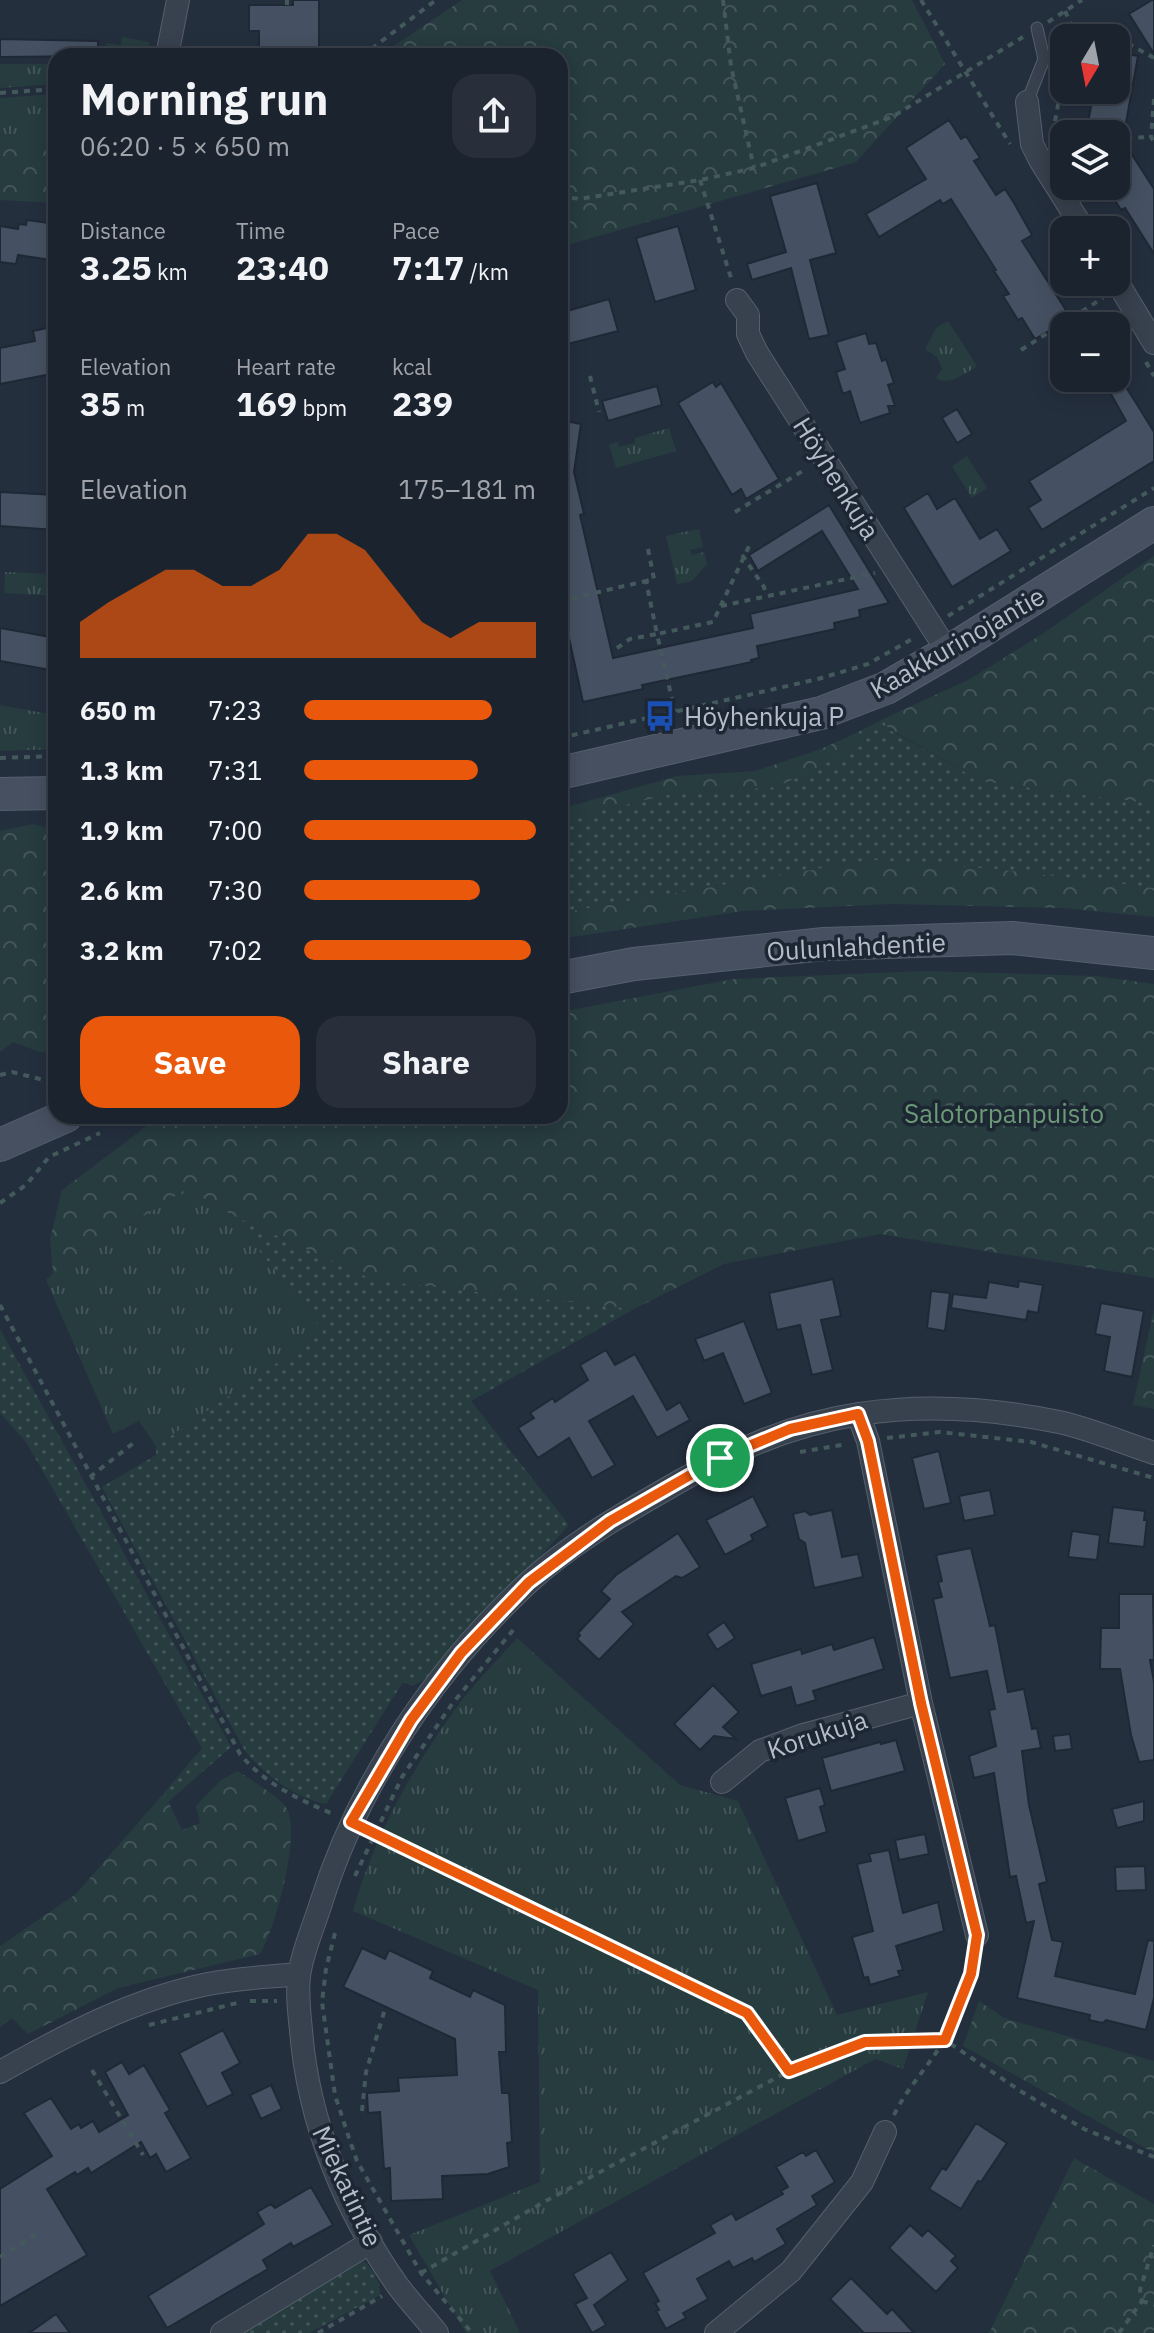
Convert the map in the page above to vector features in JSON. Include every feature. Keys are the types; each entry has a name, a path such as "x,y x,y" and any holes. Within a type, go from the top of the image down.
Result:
{"street":[{"path":"169,48 178,0"},
{"path":"1027,102 1032,144 1075,216"},
{"path":"1116,296 1154,343"},
{"name":"Höyhenkuja","path":"737,300 748,315 748,334 757,353 940,639"},
{"name":"Kaakkurinojantie","path":"568,771 821,713 886,688 940,639 1154,523"},
{"path":"0,794 48,793"},
{"name":"Oulunlahdentie","path":"568,976 634,964 824,944 1013,938 1154,953"},
{"path":"0,1145 48,1124"},
{"name":"Miekatintie","path":"437,2333 399,2287 371,2242 324,2146 310,2098 302,2048 299,1974 351,1822 411,1720 452,1664 529,1582 610,1521 720,1458 790,1429 858,1414 963,1410 1060,1422 1154,1453"},
{"path":"858,1414 868,1441 921,1703 977,1935"},
{"name":"Korukuja","path":"722,1782 760,1751 803,1735 921,1703"},
{"path":"0,2072 91,2023 126,2008 207,1984 299,1974"},
{"path":"716,2333 791,2271 862,2182 885,2132"},
{"path":"222,2333 371,2242"}],"lane":[{"path":"1027,102 1044,59 1037,28"}],"path":[{"path":"373,48 436,0"},
{"path":"723,0 731,66 754,168"},
{"path":"921,0 1011,145"},
{"path":"568,197 579,199 700,180 754,168 892,117 1082,0"},
{"path":"1065,11 1070,24"},
{"path":"1130,45 1154,58"},
{"path":"0,93 48,90"},
{"path":"1130,138 1153,138 1154,99"},
{"path":"700,180 737,300"},
{"path":"1021,350 1100,296"},
{"path":"590,376 599,412"},
{"path":"735,512 825,457"},
{"path":"568,736 802,683 940,639 1154,488"},
{"path":"617,648 630,639 713,622 742,555 751,542"},
{"path":"568,599 654,579 648,549"},
{"path":"742,555 764,587 766,596"},
{"path":"721,606 895,569"},
{"path":"646,581 675,712"},
{"path":"0,758 48,756"},
{"path":"0,1075 12,1072 48,1081"},
{"path":"0,1203 26,1185 49,1157 100,1133"},
{"path":"0,1305 240,1754 267,1781 293,1797 351,1822"},
{"path":"798,1452 940,1432 1031,1442 1154,1478"},
{"path":"90,1477 136,1441"},
{"path":"353,1880 402,1777 452,1704 521,1620"},
{"path":"374,1831 747,2013 789,2071"},
{"path":"335,1933 322,2002 339,2109 357,2161 421,2273 472,2333"},
{"path":"885,2132 903,2095 945,2040 971,1974 977,1935"},
{"path":"324,1985 334,1987"},
{"path":"146,2026 245,2001 299,2000"},
{"path":"362,2111 366,2072 385,2009"},
{"path":"318,2333 542,2203 789,2071 865,2042 945,2040 1084,2129 1154,2157"},
{"path":"92,2070 143,2155"},
{"path":"0,2257 40,2232"},
{"path":"1119,2333 1142,2301 1140,2290 1154,2245"},
{"path":"1142,2301 1154,2305"}],"green space":[{"path":"462,0 912,0 945,64 856,162 568,245 568,48 391,48"},
{"path":"122,37 150,42 148,48 105,48 106,43 121,45"},
{"path":"0,64 48,64 48,85 0,88"},
{"path":"48,95 48,147 0,135 0,98"},
{"path":"0,135 48,147 48,203 0,200"},
{"path":"948,321 977,366 946,381 936,378 942,369 937,357 925,349 936,328"},
{"path":"669,428 676,451 616,468 609,445 617,442 619,447 635,443 635,438"},
{"path":"967,456 987,488 972,498 952,466"},
{"path":"699,529 703,547 690,550 692,555 704,552 707,564 692,581 677,584 666,536"},
{"path":"1154,556 1154,804 981,781 888,728 883,719 970,679 1041,635"},
{"path":"5,572 48,574 48,596 4,593"},
{"path":"0,705 48,714 48,749 0,751"},
{"path":"883,719 888,729 981,781 1154,804 1154,888 994,869 870,860 568,912 568,818 671,794 777,787 867,742 858,732"},
{"path":"858,732 867,743 777,787 671,794 568,818 568,807 677,776 755,771 821,749"},
{"path":"33,824 48,828 48,1047 43,1053 13,1042 0,1052 0,831"},
{"path":"870,860 994,869 1154,888 1154,917 1064,908 892,904 743,911 568,938 568,912"},
{"name":"Salotorpanpuisto","path":"924,971 1096,976 1154,984 1154,1278 880,1234 724,1264 634,1309 374,1280 230,1214 187,1189 53,1273 50,1239 62,1190 149,1124 568,1124 568,1010 734,979"},
{"path":"187,1189 230,1214 323,1331 156,1446 139,1421 113,1434 46,1280"},
{"path":"230,1214 374,1280 634,1309 471,1401 569,1525 431,1676 412,1686 403,1682 326,1804 281,1784 245,1751 102,1487 156,1455 156,1446 323,1331"},
{"path":"1154,1309 1154,1409 1133,1405"},
{"path":"0,1329 231,1747 168,1802 164,1793 202,1748 26,1442 0,1413"},
{"path":"517,1638 680,1785 738,1801 837,2015 928,1992 903,2069 875,2059 490,2271 520,2333 466,2333 409,2235 540,2182 538,1990 353,1911 371,1857 409,1780 463,1699"},
{"path":"238,1771 278,1799 287,1809 290,1821 291,1839 284,1882 273,1924 260,1954 118,1988 28,2034 12,2018 0,2027 0,1946 76,1894 164,1793 182,1830 200,1823 196,1806 221,1780"},
{"path":"979,2001 1004,2018 1154,2061 1154,2153 963,2046"},
{"path":"1074,2158 1154,2204 1154,2333 989,2333"},
{"path":"362,2260 375,2275 380,2295 309,2333 237,2333"}],"building":[{"path":"293,0 319,0 319,48 259,48 259,31 249,31 249,5 293,5"},
{"path":"1154,0 1154,54 1129,14"},
{"path":"0,39 98,41 98,48 48,48 48,57 0,57"},
{"path":"1130,55 1138,56 1130,101"},
{"path":"1091,104 1129,104 1127,120 1088,120"},
{"path":"949,120 961,139 966,136 980,158 974,161 996,195 1005,189 1014,203 1032,235 1022,241 1050,285 1050,296 1057,296 1067,312 1050,312 1050,330 1035,339 1022,318 1018,320 1003,296 1009,294 996,270 951,199 943,204 940,200 879,237 866,214 926,179 906,148"},
{"path":"1130,152 1154,189 1154,254 1125,208 1121,210 1115,200 1130,200"},
{"path":"817,183 836,253 810,260 829,335 809,339 791,268 752,280 747,264 786,252 770,196"},
{"path":"27,220 48,223 48,260 18,255 16,264 0,262 0,226 18,229 19,224 26,225"},
{"path":"678,226 696,290 655,302 636,238"},
{"path":"609,299 618,331 568,344 568,311"},
{"path":"48,328 48,375 0,384 0,348 35,341 33,331"},
{"path":"866,333 869,344 876,343 882,361 886,359 894,383 888,385 895,406 888,406 890,413 860,423 850,391 843,394 836,372 845,369 836,342"},
{"path":"713,382 716,387 721,383 779,479 746,499 741,489 732,495 678,403"},
{"path":"657,386 662,405 608,421 602,401"},
{"path":"1110,392 1129,392 1133,398 1154,432 1154,461 1042,530 1028,508 1041,500 1029,481 1126,421"},
{"path":"957,409 972,434 957,443 942,418"},
{"path":"568,422 581,424 574,472 584,514 580,515 613,658 753,628 750,614 858,589 822,531 758,571 749,555 829,505 889,603 859,610 860,617 834,623 835,629 757,646 759,658 752,662 642,685 643,689 583,702 568,634"},
{"path":"0,492 48,495 48,529 0,526"},
{"path":"928,493 937,509 955,498 980,539 997,529 1011,551 952,587 904,508"},
{"path":"0,628 48,637 48,670 0,661"},
{"path":"833,1279 841,1316 821,1320 833,1370 812,1375 800,1325 777,1330 769,1293"},
{"path":"1019,1281 1043,1285 1038,1313 1028,1311 1026,1320 951,1308 953,1294 986,1298 989,1282 1018,1287"},
{"path":"931,1291 950,1293 945,1331 927,1328"},
{"path":"1101,1303 1144,1311 1132,1377 1104,1371 1110,1337 1095,1334"},
{"path":"744,1321 772,1393 744,1404 723,1353 704,1361 695,1339"},
{"path":"606,1350 615,1365 635,1354 667,1410 680,1402 690,1420 657,1438 633,1396 589,1421 615,1465 592,1478 569,1438 538,1458 518,1428 534,1418 530,1413 553,1398 555,1402 588,1380 580,1365"},
{"path":"939,1451 951,1503 924,1509 912,1458"},
{"path":"990,1490 995,1515 964,1521 959,1496"},
{"path":"753,1496 768,1526 751,1535 753,1540 725,1555 706,1520"},
{"path":"1113,1507 1145,1511 1144,1547 1108,1543"},
{"path":"832,1510 842,1557 858,1554 863,1577 814,1588 805,1543 799,1539 793,1514 805,1511 810,1515"},
{"path":"1072,1531 1100,1535 1097,1560 1068,1557"},
{"path":"678,1533 700,1567 682,1578 676,1576 622,1612 634,1624 599,1660 577,1639 578,1633 610,1599 601,1591 616,1575"},
{"path":"971,1548 990,1626 995,1625 1008,1692 1024,1689 1032,1729 1037,1728 1041,1748 1022,1751 1029,1805 1047,1882 1039,1884 1052,1940 1063,1942 1055,1976 1135,1994 1148,1940 1154,1941 1154,1998 1146,2030 1106,2020 1103,2023 1089,2020 1090,2015 1017,1998 1034,1921 1026,1923 1016,1876 1010,1877 994,1773 974,1778 969,1756 996,1746 989,1710 995,1709 987,1671 950,1678 933,1599 942,1597 936,1555"},
{"path":"1119,1594 1153,1594 1154,1660 1150,1660 1154,1682 1154,1760 1139,1762 1131,1735 1120,1669 1100,1669 1101,1628 1119,1628"},
{"path":"724,1622 735,1638 717,1650 707,1634"},
{"path":"874,1637 884,1669 813,1691 816,1700 796,1706 791,1687 761,1696 751,1664 801,1649 802,1654 832,1644 834,1650"},
{"path":"713,1685 739,1712 723,1727 736,1739 714,1736 700,1750 674,1724"},
{"path":"1070,1734 1072,1749 1055,1751 1053,1736"},
{"path":"896,1740 905,1771 831,1791 822,1758"},
{"path":"820,1788 825,1805 820,1807 827,1832 798,1841 785,1798"},
{"path":"1144,1801 1144,1821 1117,1828 1112,1809"},
{"path":"925,1834 929,1854 899,1860 895,1840"},
{"path":"889,1850 903,1913 938,1902 944,1931 896,1946 903,1970 898,1971 900,1976 870,1985 868,1977 864,1978 852,1937 873,1931 857,1864 871,1861 869,1854"},
{"path":"1145,1866 1146,1890 1116,1891 1115,1867"},
{"path":"362,1948 385,1959 389,1950 433,1971 430,1978 470,1997 473,1990 505,2005 506,2052 499,2052 502,2093 509,2093 512,2142 507,2143 509,2167 488,2174 442,2176 443,2199 391,2201 390,2168 384,2169 380,2112 368,2113 367,2093 399,2091 398,2078 457,2075 455,2039 343,1987"},
{"path":"223,2030 240,2063 222,2073 233,2094 207,2107 179,2053"},
{"path":"122,2062 129,2074 144,2065 170,2110 165,2113 191,2158 166,2172 156,2154 150,2158 141,2142 91,2173 88,2168 77,2175 75,2172 47,2189 87,2255 0,2306 0,2189 52,2156 24,2113 51,2098 71,2129 79,2124 81,2128 93,2121 99,2132 128,2115 105,2072"},
{"path":"271,2085 282,2109 261,2119 250,2095"},
{"path":"976,2123 1007,2143 961,2209 929,2189 942,2168 946,2170"},
{"path":"816,2150 835,2182 812,2196 817,2205 777,2229 786,2244 754,2262 752,2258 733,2268 729,2261 697,2279 708,2299 683,2313 686,2318 666,2329 656,2311 659,2310 655,2303 659,2301 643,2273 715,2233 710,2225 732,2213 736,2220 783,2194 781,2191 788,2187 776,2167 803,2152 806,2156"},
{"path":"311,2187 333,2225 293,2247 291,2243 263,2260 268,2269 167,2328 148,2296 264,2224 257,2212 271,2204 275,2208"},
{"path":"910,2225 922,2236 928,2230 956,2256 951,2261 958,2268 936,2292 889,2248"},
{"path":"611,2252 628,2280 594,2305 606,2325 592,2333 575,2304 587,2298 573,2274"},
{"path":"851,2278 887,2314 892,2309 914,2333 864,2333 830,2299"},
{"path":"56,2314 70,2333 29,2333"}],"place":[{"name":"Höyhenkuja P","path":"660,716"}],"route":[{"path":"858,1414 868,1441 921,1703 977,1935 971,1974 945,2040 865,2042 789,2071 747,2013 351,1822 411,1720 461,1653 529,1582 610,1521 720,1458 790,1429 858,1414"}]}
